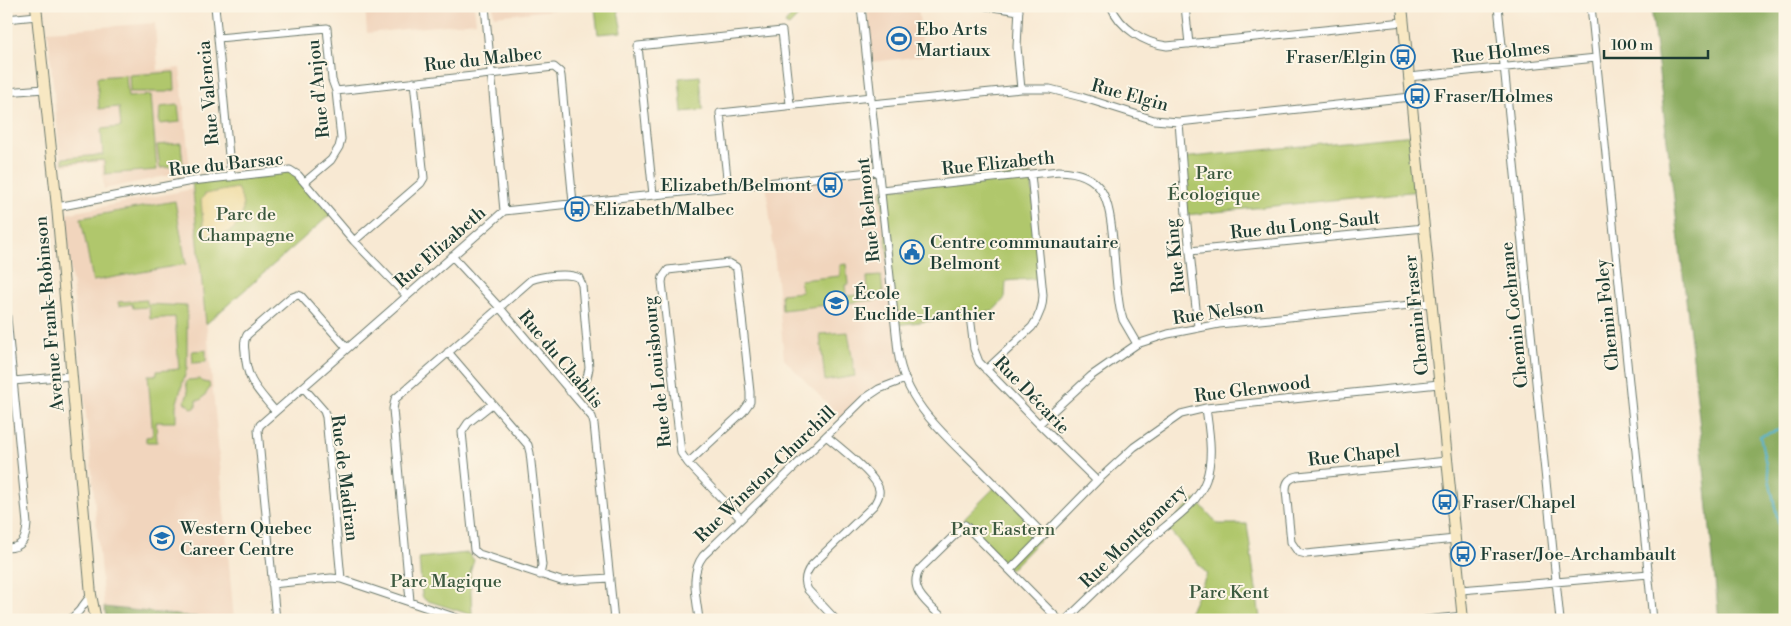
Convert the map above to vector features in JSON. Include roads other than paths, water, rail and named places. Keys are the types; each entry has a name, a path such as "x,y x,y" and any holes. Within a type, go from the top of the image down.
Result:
{"street":[{"name":"Rue Valencia","path":"215,6 231,177"},
{"path":"485,6 504,211"},
{"name":"Rue Belmont","path":"862,6 898,352 905,379 917,402 934,424 1044,535"},
{"path":"986,6 1019,8 1017,47 1021,88"},
{"path":"1111,6 1123,23 1143,39 1167,46 1403,22"},
{"path":"1185,6 1189,44"},
{"name":"Chemin Fraser","path":"1402,6 1463,618"},
{"name":"Chemin Cochrane","path":"1498,6 1560,620"},
{"name":"Chemin Foley","path":"1591,6 1653,620"},
{"path":"6,19 37,11"},
{"name":"Avenue Frank-Robinson","path":"37,11 57,207 70,376 91,595 96,620"},
{"name":"Rue d'Anjou","path":"218,38 327,28 332,80 336,91 341,131 339,147 326,166 305,182"},
{"path":"653,195 638,46 782,31 790,104"},
{"name":"Rue Holmes","path":"1409,77 1596,58"},
{"name":"Rue du Malbec","path":"336,91 550,67 558,69 560,72 574,204"},
{"path":"354,241 421,183 424,178 414,82"},
{"name":"Rue Elgin","path":"728,187 720,113 790,104 871,101 1021,88 1050,89 1066,92 1154,120 1179,122 1411,97"},
{"path":"6,92 44,89"},
{"name":"Rue King","path":"1179,122 1198,327"},
{"name":"Rue du Barsac","path":"57,207 192,181 290,170 305,182 354,241 406,296"},
{"name":"Rue Elizabeth","path":"276,620 258,430 260,425 504,211 879,171"},
{"name":"Rue Elizabeth","path":"881,190 1059,171 1075,172 1089,177 1102,190 1109,208 1120,309 1123,320 1137,344"},
{"path":"986,370 1032,327 1042,308 1043,295 1031,174"},
{"name":"Rue du Long-Sault","path":"1190,251 1424,228"},
{"name":"Rue du Chablis","path":"452,256 500,308 592,417 614,620"},
{"name":"Rue de Louisbourg","path":"688,463 743,412 750,402 738,271 736,267 729,263 668,270 663,277 681,453 688,463 740,519"},
{"path":"410,601 393,404 398,396 535,278 572,275 579,278 582,285 589,373 570,392"},
{"path":"275,411 248,375 244,343 248,335 290,298 298,295 301,296 347,348"},
{"name":"Rue Nelson","path":"1039,424 1090,376 1137,344 1168,334 1198,327 1431,303"},
{"path":"6,307 27,530 22,544 18,547 6,548"},
{"name":"Rue Décarie","path":"970,316 975,354 986,370 1097,481"},
{"path":"448,352 524,439 530,453 542,565 540,575"},
{"path":"13,381 70,376"},
{"name":"Rue Winston-Churchill","path":"699,620 695,569 703,556 871,394 905,379"},
{"name":"Rue Glenwood","path":"1010,570 1097,481 1140,442 1174,418 1189,411 1439,384"},
{"name":"Rue de Madiran","path":"303,388 324,411 326,417 341,579"},
{"path":"492,404 468,423 462,432 473,546 476,552 540,575 566,582 610,578"},
{"name":"Rue Montgomery","path":"1066,620 1150,539 1185,509 1200,492 1207,479 1210,462 1206,408"},
{"path":"826,436 874,478 879,488 874,504 811,566 805,576 805,585 808,590 836,620"},
{"name":"Rue Chapel","path":"1447,461 1290,478 1286,485 1286,490 1290,533 1291,542 1295,549 1306,554 1455,539"},
{"path":"945,620 919,593 915,586 915,578 920,569 965,525 1059,620"},
{"path":"1461,590 1649,574"},
{"path":"272,584 331,578 341,579 463,620"},
{"path":"70,620 91,595"},
{"path":"1425,620 1463,618"}],"waterway":[{"path":"1785,428 1760,436 1785,554"}],"place":[{"name":"Ebo Arts Martiaux","path":"899,39"},
{"name":"Fraser/Elgin","path":"1403,57"},
{"name":"Fraser/Holmes","path":"1417,96"},
{"name":"Elizabeth/Belmont","path":"830,185"},
{"name":"Elizabeth/Malbec","path":"577,209"},
{"name":"Centre communautaire Belmont","path":"912,252"},
{"name":"École Euclide-Lanthier","path":"836,303"},
{"name":"Fraser/Chapel","path":"1445,502"},
{"name":"Western Quebec Career Centre","path":"162,538"},
{"name":"Fraser/Joe-Archambault","path":"1463,554"}],"park label":[{"name":"Parc Écologique","path":"1214,183"},
{"name":"Parc de Champagne","path":"246,224"},
{"name":"Parc Eastern","path":"1003,529"},
{"name":"Parc Magique","path":"446,581"},
{"name":"Parc Kent","path":"1229,592"}]}
